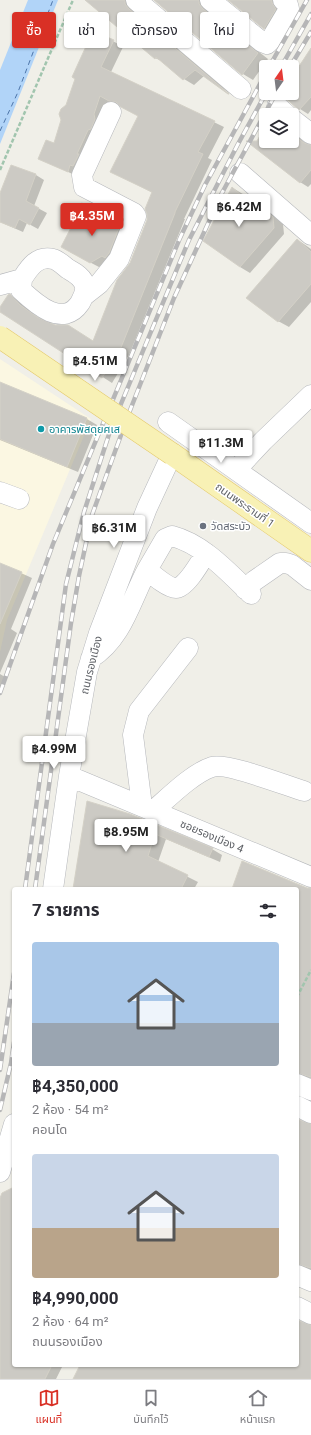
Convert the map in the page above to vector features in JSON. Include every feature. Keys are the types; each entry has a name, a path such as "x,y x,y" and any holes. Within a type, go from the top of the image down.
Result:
{"main road":[{"name":"ถนนพระรามที่ 1","path":"0,338 172,454 311,551"}],"street":[{"path":"136,0 241,89"},
{"path":"210,0 262,42 267,44 289,10 286,2"},
{"path":"85,295 85,286 80,277 53,259 42,259 30,266 22,280 21,290 53,314 62,315 71,312 77,307 85,295 99,284 119,259 136,216 134,213 84,187 82,181 82,175 111,112"},
{"path":"299,125 311,134"},
{"path":"240,173 311,235"},
{"path":"0,285 22,280"},
{"path":"236,470 263,441 311,395"},
{"path":"168,422 311,523"},
{"name":"ถนนรองเมือง","path":"53,887 69,776 87,672 98,633 147,508 172,454"},
{"path":"0,492 19,499"},
{"path":"91,658 101,652 112,640 126,615 147,570 165,539 172,536 182,538 206,553 248,591 254,580 280,563 286,563 292,566 311,580"},
{"path":"147,570 169,586 176,588 182,586 196,569 206,553"},
{"path":"188,648 139,711 133,735 147,808 204,770 214,766 226,767 248,773 304,791"},
{"name":"ซอยรองเมือง 4","path":"69,776 311,877"},
{"path":"299,1085 311,1090"},
{"path":"299,1107 311,1113"},
{"path":"6,1170 12,1136"},
{"path":"299,1276 311,1281"},
{"path":"299,1308 311,1314"}],"path":[{"path":"0,170 73,0"},
{"path":"299,993 311,970"}],"shaded area":[{"path":"0,359 91,419 7,620 0,652"}],"water":[{"path":"28,0 58,0 53,12 23,12"},
{"path":"12,40 12,48 39,48 0,144 0,70"}],"building":[{"path":"85,0 125,0 125,4 133,12 117,12 117,27 109,20 109,12 99,12"},
{"path":"154,0 199,0 199,4 207,12 200,12 200,39 192,32 192,12 168,12"},
{"path":"228,0 272,0 272,3 276,9 264,29 249,17 249,12 243,12"},
{"path":"109,38 114,40 101,67 215,121 198,152 203,154 175,212 120,350 102,378 0,312 0,307 10,294 20,305 37,317 55,325 68,325 93,341 117,280 130,263 147,220 145,209 152,192 110,172 138,116 121,107 116,102 109,101 100,96 94,114 95,119 91,129 88,130 77,154 79,154 73,166 70,165 68,172 38,159 46,140 54,143 61,120 59,114 61,109 66,105 75,79 72,77 85,48 109,48"},
{"path":"249,46 258,53 242,75 210,48 249,48"},
{"path":"142,48 175,48 229,94 195,70 183,80 156,57 155,59"},
{"path":"311,48 311,97 299,110 299,108 297,108 287,100 299,100 299,66"},
{"path":"259,137 259,148 299,148 299,139 304,143 311,145 311,170 300,183 246,141 257,141"},
{"path":"11,165 36,174 26,201 39,208 30,225 19,219 15,228 0,222 0,193"},
{"path":"232,187 243,197 246,194 273,217 274,228 240,267 203,241"},
{"path":"79,212 91,219 94,213 108,220 111,214 122,220 109,253 105,258 102,256 90,263 61,247"},
{"path":"297,239 311,252 311,284 278,322 246,298"},
{"name":"อาคารพัสดุยศเส","path":"0,382 87,418 67,467 0,439"},
{"path":"0,563 22,572 0,624"},
{"path":"87,801 130,814 213,848 209,857 155,834 148,856 188,875 182,887 73,887"},
{"path":"242,861 307,888 311,888 311,1077 299,1074 299,887 233,887"},
{"path":"299,1120 311,1124 311,1268 299,1265"},
{"path":"12,1188 12,1367 51,1367 45,1379 0,1379 0,1198 2,1193"},
{"path":"299,1321 311,1325 311,1379 73,1379 79,1367 299,1367"}],"ferry route":[{"path":"0,131 18,92 53,0"}],"railway":[{"path":"273,60 307,0"},
{"path":"285,60 311,14"},
{"path":"294,60 311,32"},
{"path":"0,693 53,544 180,238 205,185 259,86"},
{"path":"25,887 66,584 84,512 111,428 189,240 262,100"},
{"path":"35,887 71,623 92,515 129,413 174,298 222,193 272,100"},
{"path":"0,1070 12,987"},
{"path":"0,1110 12,1056"}],"place":[{"name":"อาคารพัสดุยศเส","path":"41,429"},
{"name":"วัดสระบัว","path":"203,526"}]}
